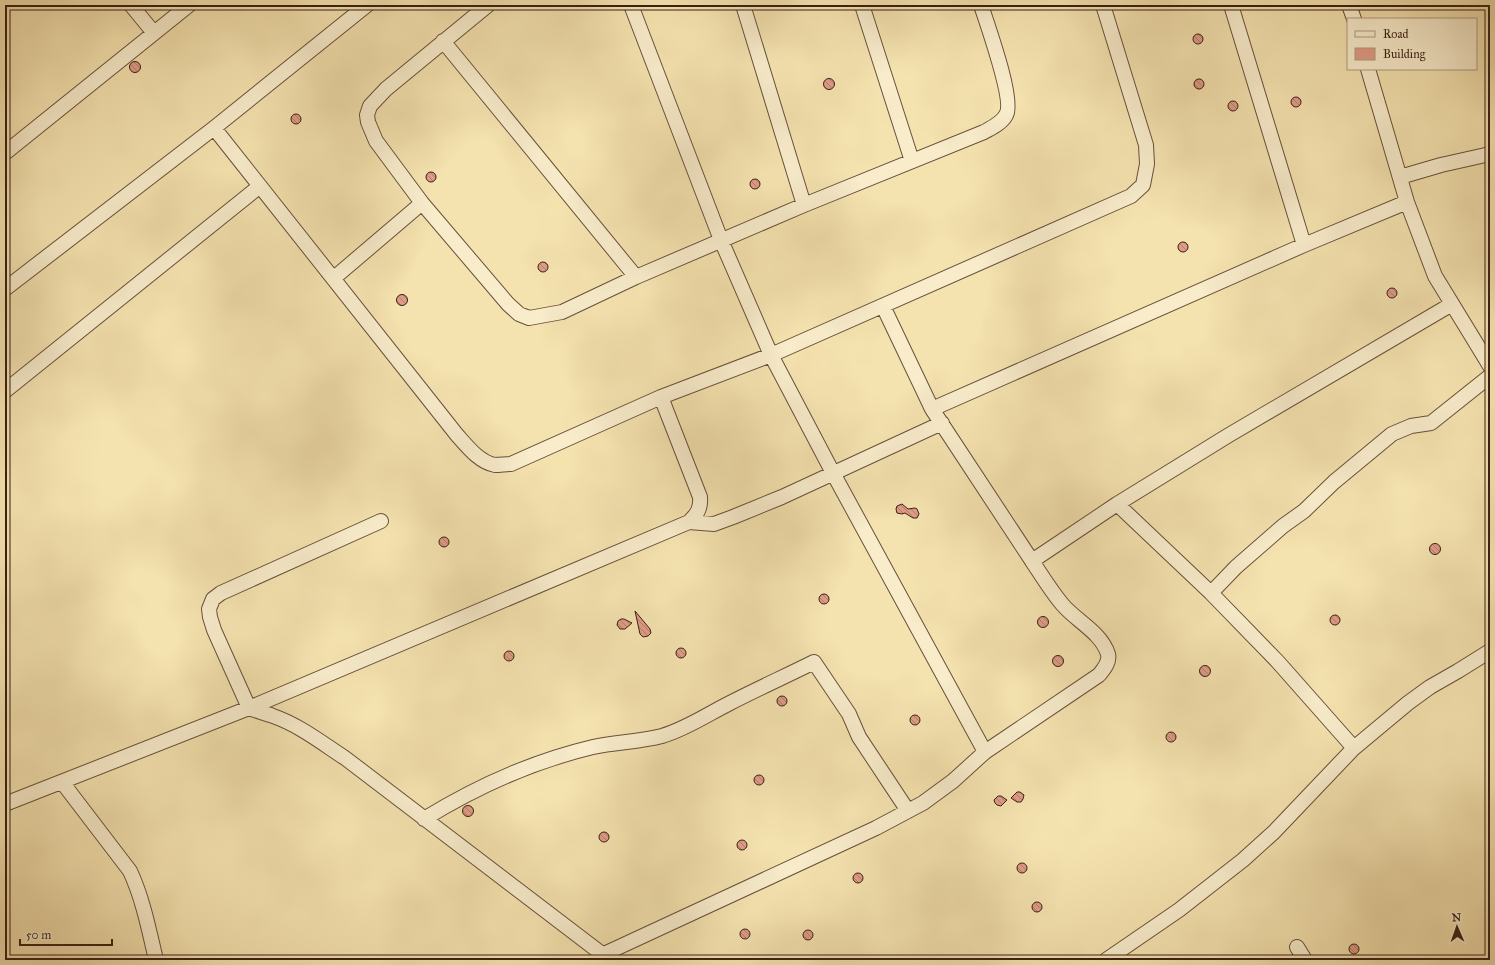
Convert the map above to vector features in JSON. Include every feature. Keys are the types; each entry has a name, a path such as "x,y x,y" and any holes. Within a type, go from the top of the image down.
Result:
{"street":[{"path":"131,5 154,33"},
{"path":"5,153 188,5"},
{"path":"5,289 214,128 367,5"},
{"path":"488,5 442,41 386,89 370,106 367,115 368,122 376,141 422,202 508,304 523,316 534,318 562,312 636,277 721,240 984,132 1001,120 1006,115 1008,110 1007,92 981,5"},
{"path":"631,5 721,240 771,355 833,473 985,752"},
{"path":"743,5 804,205"},
{"path":"862,5 912,161"},
{"path":"214,128 457,435 473,452 486,462 495,465 511,464 661,397 771,355 1131,196 1143,185 1147,164 1146,145 1103,5"},
{"path":"1231,5 1304,245"},
{"path":"1349,5 1354,18"},
{"path":"442,41 636,277"},
{"path":"1368,70 1407,202 1435,276 1490,366"},
{"path":"1400,177 1441,165 1490,154"},
{"path":"5,391 260,186"},
{"path":"334,278 422,202"},
{"path":"932,409 1304,245 1407,202"},
{"path":"1032,561 1117,504 1229,435 1452,304"},
{"path":"381,521 221,593 213,599 209,612 214,630 249,708 274,716 311,736 345,758 607,957 876,828 923,803 953,781 985,752 1099,676 1108,660 1108,654 1103,644 1092,631 1062,604 932,409 883,306"},
{"path":"1211,593 1236,567 1277,531 1304,511 1334,482 1392,434 1410,426 1431,423 1490,376"},
{"path":"5,804 249,708 688,522 698,512 700,497 661,397"},
{"path":"688,522 714,524 782,497 942,423"},
{"path":"1117,504 1211,593 1278,662 1354,748"},
{"path":"1106,960 1179,910 1243,860 1274,832 1354,748 1408,703 1430,687 1490,651"},
{"path":"424,819 456,799 493,782 544,762 593,747 663,735 695,722 731,702 814,662 849,714 859,737 908,811"},
{"path":"62,782 130,871 141,901 156,960"},
{"path":"1297,947 1305,960"}],"building":[{"path":"1196,34 1200,34 1202,35 1202,43 1196,44 1193,41 1193,37"},
{"path":"133,62 137,62 139,63 139,71 133,72 130,69 130,65"},
{"path":"827,79 831,79 833,80 833,88 827,89 824,86 824,82"},
{"path":"1197,79 1201,79 1203,80 1203,88 1197,89 1194,86 1194,82"},
{"path":"1294,97 1298,97 1300,98 1300,106 1294,107 1291,104 1291,100"},
{"path":"1231,101 1235,101 1237,102 1237,110 1231,111 1228,108 1228,104"},
{"path":"294,114 298,114 300,115 300,123 294,124 291,121 291,117"},
{"path":"429,172 433,172 435,173 435,181 429,182 426,179 426,175"},
{"path":"753,179 757,179 759,180 759,188 753,189 750,186 750,182"},
{"path":"1181,242 1185,242 1187,243 1187,251 1181,252 1178,249 1178,245"},
{"path":"541,262 545,262 547,263 547,271 541,272 538,269 538,265"},
{"path":"1390,288 1394,288 1396,289 1396,297 1390,298 1387,295 1387,291"},
{"path":"400,295 404,295 406,296 406,304 400,305 397,302 397,298"},
{"path":"902,504 908,509 917,509 919,514 917,518 913,518 905,513 897,513 897,506"},
{"path":"442,537 446,537 448,538 448,546 442,547 439,544 439,540"},
{"path":"1433,544 1437,544 1439,545 1439,553 1433,554 1430,551 1430,547"},
{"path":"822,594 826,594 828,595 828,603 822,604 819,601 819,597"},
{"path":"635,611 650,629 651,633 648,636 643,637 640,634"},
{"path":"1333,615 1337,615 1339,616 1339,624 1333,625 1330,622 1330,618"},
{"path":"1041,617 1045,617 1047,618 1047,626 1041,627 1038,624 1038,620"},
{"path":"621,619 632,623 625,629 620,629 617,625 618,621"},
{"path":"679,648 683,648 685,649 685,657 679,658 676,655 676,651"},
{"path":"507,651 511,651 513,652 513,660 507,661 504,658 504,654"},
{"path":"1056,656 1060,656 1062,657 1062,665 1056,666 1053,663 1053,659"},
{"path":"1203,666 1207,666 1209,667 1209,675 1203,676 1200,673 1200,669"},
{"path":"780,696 784,696 786,697 786,705 780,706 777,703 777,699"},
{"path":"913,715 917,715 919,716 919,724 913,725 910,722 910,718"},
{"path":"1169,732 1173,732 1175,733 1175,741 1169,742 1166,739 1166,735"},
{"path":"757,775 761,775 763,776 763,784 757,785 754,782 754,778"},
{"path":"1017,792 1024,795 1021,802 1017,802 1011,798"},
{"path":"998,796 1001,796 1007,800 1001,806 997,805 994,800"},
{"path":"466,806 470,806 472,807 472,815 466,816 463,813 463,809"},
{"path":"602,832 606,832 608,833 608,841 602,842 599,839 599,835"},
{"path":"740,840 744,840 746,841 746,849 740,850 737,847 737,843"},
{"path":"1020,863 1024,863 1026,864 1026,872 1020,873 1017,870 1017,866"},
{"path":"856,873 860,873 862,874 862,882 856,883 853,880 853,876"},
{"path":"1035,902 1039,902 1041,903 1041,911 1035,912 1032,909 1032,905"},
{"path":"743,929 747,929 749,930 749,938 743,939 740,936 740,932"},
{"path":"806,930 810,930 812,931 812,939 806,940 803,937 803,933"},
{"path":"1352,944 1356,944 1358,945 1358,953 1352,954 1349,951 1349,947"}]}
